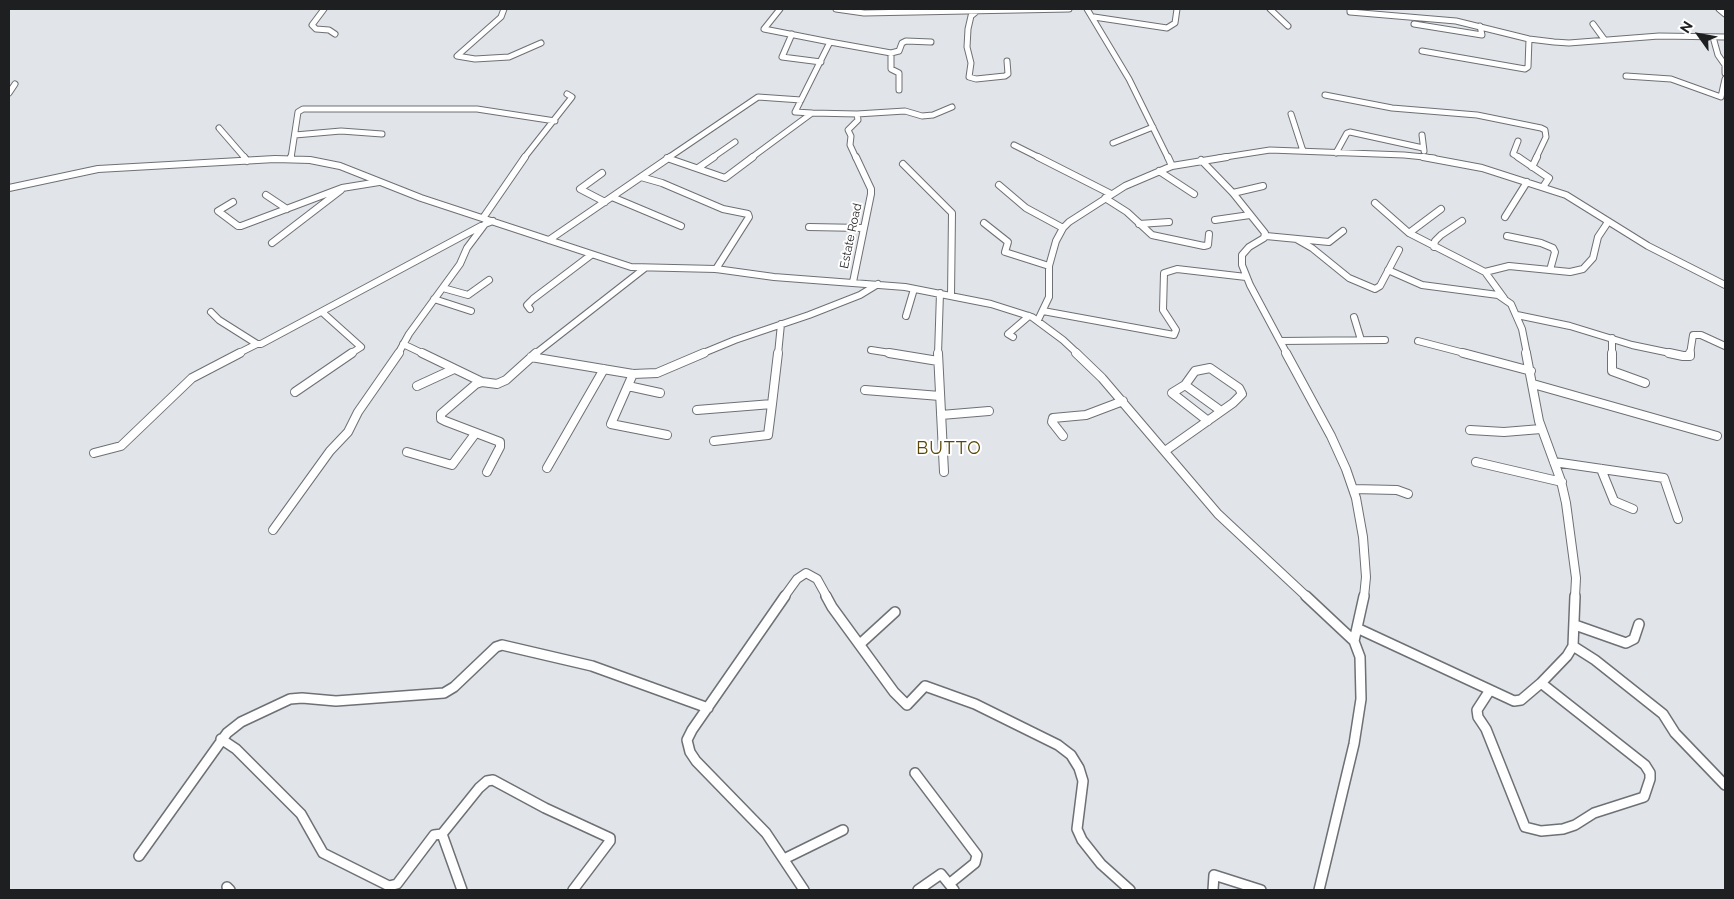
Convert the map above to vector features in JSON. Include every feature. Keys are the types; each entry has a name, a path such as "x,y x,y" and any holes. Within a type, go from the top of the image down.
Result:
{"street":[{"path":"324,9 312,25 316,29 329,30 335,34"},
{"path":"504,9 500,17 456,56 474,59 509,57 541,42"},
{"path":"780,9 764,29 891,53 899,51 902,43 906,41 931,42"},
{"path":"836,9 864,13 1069,9"},
{"path":"1088,9 1130,79 1172,166"},
{"path":"1094,17 1167,28 1175,23 1178,9"},
{"path":"1270,9 1288,26"},
{"path":"1350,9 1350,12 1444,20 1480,26 1529,39 1564,43 1660,36 1725,37"},
{"path":"1719,9 1725,14"},
{"path":"977,11 971,16 968,29 969,77 976,79 1005,76 1008,74 1006,61"},
{"path":"1414,24 1482,36 1480,26"},
{"path":"1592,24 1604,39"},
{"path":"792,34 782,57 821,62"},
{"path":"1713,37 1718,55 1725,65 1725,73"},
{"path":"1422,51 1525,69 1528,67 1529,39"},
{"path":"830,42 795,112 857,114 904,111 922,116 933,115 952,107"},
{"path":"891,53 891,68 899,73 899,90"},
{"path":"1626,76 1692,84 1723,98 1725,79"},
{"path":"9,93 15,84"},
{"path":"273,530 330,451 348,432 358,412 397,357 403,344 462,260 467,248 522,161 572,97 567,94"},
{"path":"1325,96 1392,108 1477,115 1541,128 1545,130 1546,137 1532,166"},
{"path":"549,240 758,97 801,100"},
{"path":"291,159 298,112 306,108 477,109 555,121"},
{"path":"667,158 721,178 727,177 812,113"},
{"name":"Estate Road","path":"853,282 871,192 850,144 848,130 858,120 857,114"},
{"path":"1291,114 1303,151"},
{"path":"1113,143 1153,127"},
{"path":"219,128 247,161"},
{"path":"294,135 341,132 382,134"},
{"path":"1336,152 1347,133 1350,132 1423,148"},
{"path":"1422,135 1423,148 1427,157"},
{"path":"1518,141 1513,154 1549,178 1549,182 1543,187"},
{"path":"698,168 735,142"},
{"path":"1014,145 1111,194"},
{"path":"1038,320 1050,290 1049,266 1056,241 1063,228 1111,194 1172,166 1270,150 1427,157 1482,168 1543,187 1580,202 1608,222 1669,257 1725,285"},
{"path":"9,188 98,169 291,159 328,163 484,221 493,221 631,267 716,269 774,277 878,284 940,293 998,306 1038,320 1070,346 1124,401 1218,514 1354,641 1360,657 1361,699 1354,744 1319,890"},
{"path":"1201,160 1233,194 1266,236"},
{"path":"903,164 952,213 951,296"},
{"path":"1159,171 1194,194"},
{"path":"602,173 580,189 605,202"},
{"path":"641,177 662,183 722,209 748,214 749,217 716,269"},
{"path":"232,202 218,210 238,226 342,188 379,182"},
{"path":"1504,217 1527,182"},
{"path":"999,185 1026,208 1063,228"},
{"path":"1233,194 1263,186"},
{"path":"272,244 342,188"},
{"path":"266,196 288,209"},
{"path":"612,197 681,226"},
{"path":"1105,198 1125,211 1152,235 1204,246 1208,245 1209,234"},
{"path":"1375,202 1409,233 1485,272 1504,298"},
{"path":"1409,233 1441,209"},
{"path":"1216,220 1250,215"},
{"path":"1434,247 1435,241 1441,235 1462,220"},
{"path":"94,453 114,450 121,446 192,378 322,312 484,221"},
{"path":"1139,224 1169,222"},
{"path":"1485,272 1509,266 1576,271 1588,266 1593,258 1598,237 1608,222"},
{"path":"984,223 1008,242 1005,252 1049,266"},
{"path":"809,226 863,228"},
{"path":"1343,230 1329,242 1266,236 1249,247 1242,255 1242,265 1246,277 1314,401 1346,469 1353,489 1363,537 1366,577 1359,629 1354,641"},
{"path":"1507,236 1541,243 1553,248 1555,252 1550,270"},
{"path":"1298,240 1312,248 1349,278 1378,289 1399,250"},
{"path":"530,309 527,305 533,298 591,255"},
{"path":"487,472 501,443 445,421 441,419 440,415 476,384 482,382 501,383 531,357 645,268"},
{"path":"1043,311 1174,335 1176,330 1162,303 1164,273 1177,269 1246,277"},
{"path":"1359,629 1506,699 1521,700 1542,683 1567,656 1573,646 1575,625 1576,578 1562,482 1542,428 1522,329 1517,315 1511,304 1504,298 1492,294 1429,287 1388,270"},
{"path":"444,288 468,295 489,280"},
{"path":"531,357 649,375 663,372 735,340 860,295 878,284"},
{"path":"906,316 914,289"},
{"path":"940,293 938,361 944,472"},
{"path":"434,299 471,311"},
{"path":"211,312 219,320 257,344"},
{"path":"295,392 361,347 322,312"},
{"path":"1517,315 1570,326 1687,357 1691,353 1692,337 1694,335 1701,335 1725,346"},
{"path":"1013,337 1008,334 1029,316"},
{"path":"1354,317 1361,340"},
{"path":"714,440 768,435 781,324"},
{"path":"1612,338 1612,370 1646,383"},
{"path":"1280,341 1386,340"},
{"path":"1418,341 1531,371"},
{"path":"403,344 482,382"},
{"path":"871,350 938,361"},
{"path":"1165,451 1208,421 1242,394 1239,388 1210,368 1205,368 1195,371 1185,385 1172,393 1208,421"},
{"path":"417,386 454,369"},
{"path":"547,468 604,369"},
{"path":"633,374 611,423 612,425 667,435"},
{"path":"1533,384 1717,436"},
{"path":"1185,385 1221,411"},
{"path":"628,386 660,393"},
{"path":"865,390 940,396"},
{"path":"1063,436 1052,422 1053,418 1086,415 1124,401"},
{"path":"697,410 772,404"},
{"path":"941,414 989,411"},
{"path":"1470,430 1504,432 1542,428"},
{"path":"407,452 452,465 475,434"},
{"path":"1476,462 1562,482"},
{"path":"1554,462 1664,478 1678,519"},
{"path":"1601,469 1614,501 1633,509"},
{"path":"1353,489 1397,490 1408,494"},
{"path":"804,890 766,833 696,761 690,752 688,744 688,736 803,573 810,574 817,580 824,594 894,692 907,705 925,686 976,704 1066,750 1076,761 1083,782 1077,830 1082,840 1101,864 1130,890"},
{"path":"860,644 895,612"},
{"path":"1575,625 1626,643 1634,639 1639,624"},
{"path":"139,856 221,739 241,722 295,698 336,700 444,692 454,687 496,647 502,645 592,666 708,708"},
{"path":"1573,646 1595,660 1663,714 1675,734 1725,785"},
{"path":"1490,690 1477,710 1478,717 1486,729 1525,827 1540,831 1564,829 1575,825 1594,813 1644,796 1650,779 1650,772 1645,765 1542,683"},
{"path":"221,739 236,749 301,814 319,846 328,857 389,886 397,884 434,835 442,834 483,784 490,780 495,781 545,808 610,838 610,841 573,890"},
{"path":"915,773 977,855 975,863 952,887 941,874 918,890"},
{"path":"784,858 843,830"},
{"path":"442,834 462,890"},
{"path":"1213,890 1214,875 1260,890"}],"district":[{"name":"BUTTO","path":"949,449"}]}
